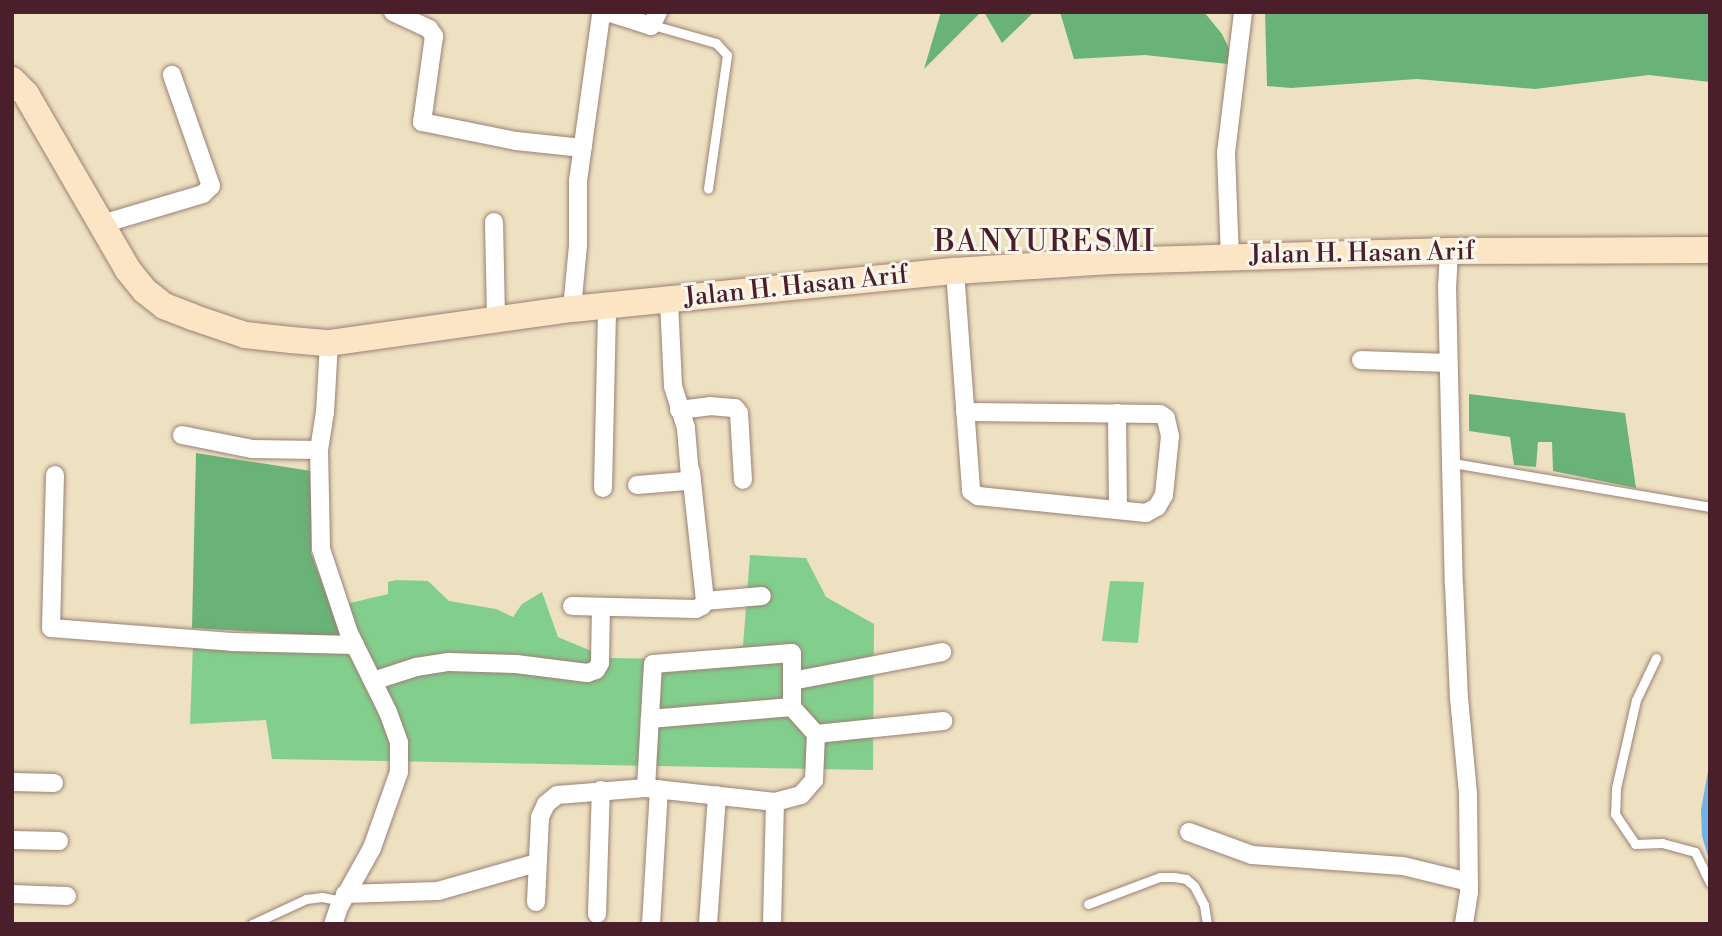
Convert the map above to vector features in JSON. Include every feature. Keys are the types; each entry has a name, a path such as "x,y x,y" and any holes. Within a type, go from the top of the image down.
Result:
{"main road":[{"name":"Jalan H. Hasan Arif","path":"12,80 26,94 128,270 145,291 164,306 245,335 329,343 572,309 669,301 888,275 955,271 1449,251 1710,250"}],"street":[{"path":"393,12 429,29 434,36 422,122 516,141 583,148"},
{"path":"1230,258 1226,153 1243,12"},
{"path":"572,309 583,148 602,13 656,19"},
{"path":"102,224 203,194 211,186 172,75"},
{"path":"494,222 496,320"},
{"path":"1449,251 1448,363 1453,463 1454,584 1459,698 1468,793 1469,882 1464,924"},
{"path":"955,271 969,482 972,493 1146,513 1157,507 1164,495 1170,436 1166,418 1157,413 965,412"},
{"path":"669,301 673,386 686,428 705,601"},
{"path":"603,488 607,306"},
{"path":"329,343 325,412 319,450 321,549 331,588 399,743 399,772 372,848 343,898 333,924"},
{"path":"1361,360 1448,363"},
{"path":"679,410 710,406 735,408 739,413 743,480"},
{"path":"1117,413 1118,510"},
{"path":"182,435 252,449 319,450"},
{"path":"637,485 686,481 691,472"},
{"path":"55,475 51,628 232,642 355,645"},
{"path":"572,606 696,609 705,601 762,596"},
{"path":"373,681 416,667 449,663 516,664 587,673 596,670 600,663 601,607"},
{"path":"792,681 942,652"},
{"path":"536,902 540,817 546,804 558,795 601,790 653,789 775,802 801,795 814,780 816,734 792,707 792,653 653,664 650,719 653,789 651,924"},
{"path":"650,719 792,707"},
{"path":"816,734 943,721"},
{"path":"12,782 54,783"},
{"path":"597,914 601,790"},
{"path":"708,924 717,795"},
{"path":"772,924 775,802"},
{"path":"1189,832 1252,855 1403,866 1469,882"},
{"path":"12,840 59,841"},
{"path":"343,898 438,891 536,863"},
{"path":"12,894 67,896"}],"lane":[{"path":"656,19 716,43 727,55 708,189"},
{"path":"1453,463 1710,507"},
{"path":"1656,658 1636,701 1616,788 1615,814 1635,844 1662,843 1696,852 1710,883"},
{"path":"1088,904 1160,877 1186,879 1194,886 1204,905 1207,924"},
{"path":"252,924 306,899 343,898"}],"green space":[{"path":"941,12 981,12 924,69"},
{"path":"984,12 1034,12 1002,43"},
{"path":"1060,12 1204,12 1222,34 1237,65 1145,55 1074,59"},
{"path":"1265,12 1710,12 1710,82 1649,75 1535,89 1417,79 1291,88 1267,86"},
{"path":"1469,394 1625,413 1636,488 1553,471 1552,442 1538,442 1536,467 1514,465 1510,437 1469,431"},
{"path":"196,453 311,471 311,553 342,637 192,628"},
{"path":"750,555 806,558 826,597 874,624 873,770 272,759 266,720 190,724 193,644 363,643 346,604 388,594 388,582 396,580 428,581 449,601 496,609 513,617 522,604 542,592 558,637 608,658 679,659 743,646"},
{"path":"1110,581 1144,582 1138,643 1102,641"}],"water":[{"path":"1710,760 1710,863 1702,836 1701,810"}],"district":[{"name":"BANYURESMI","path":"1045,242"}]}
